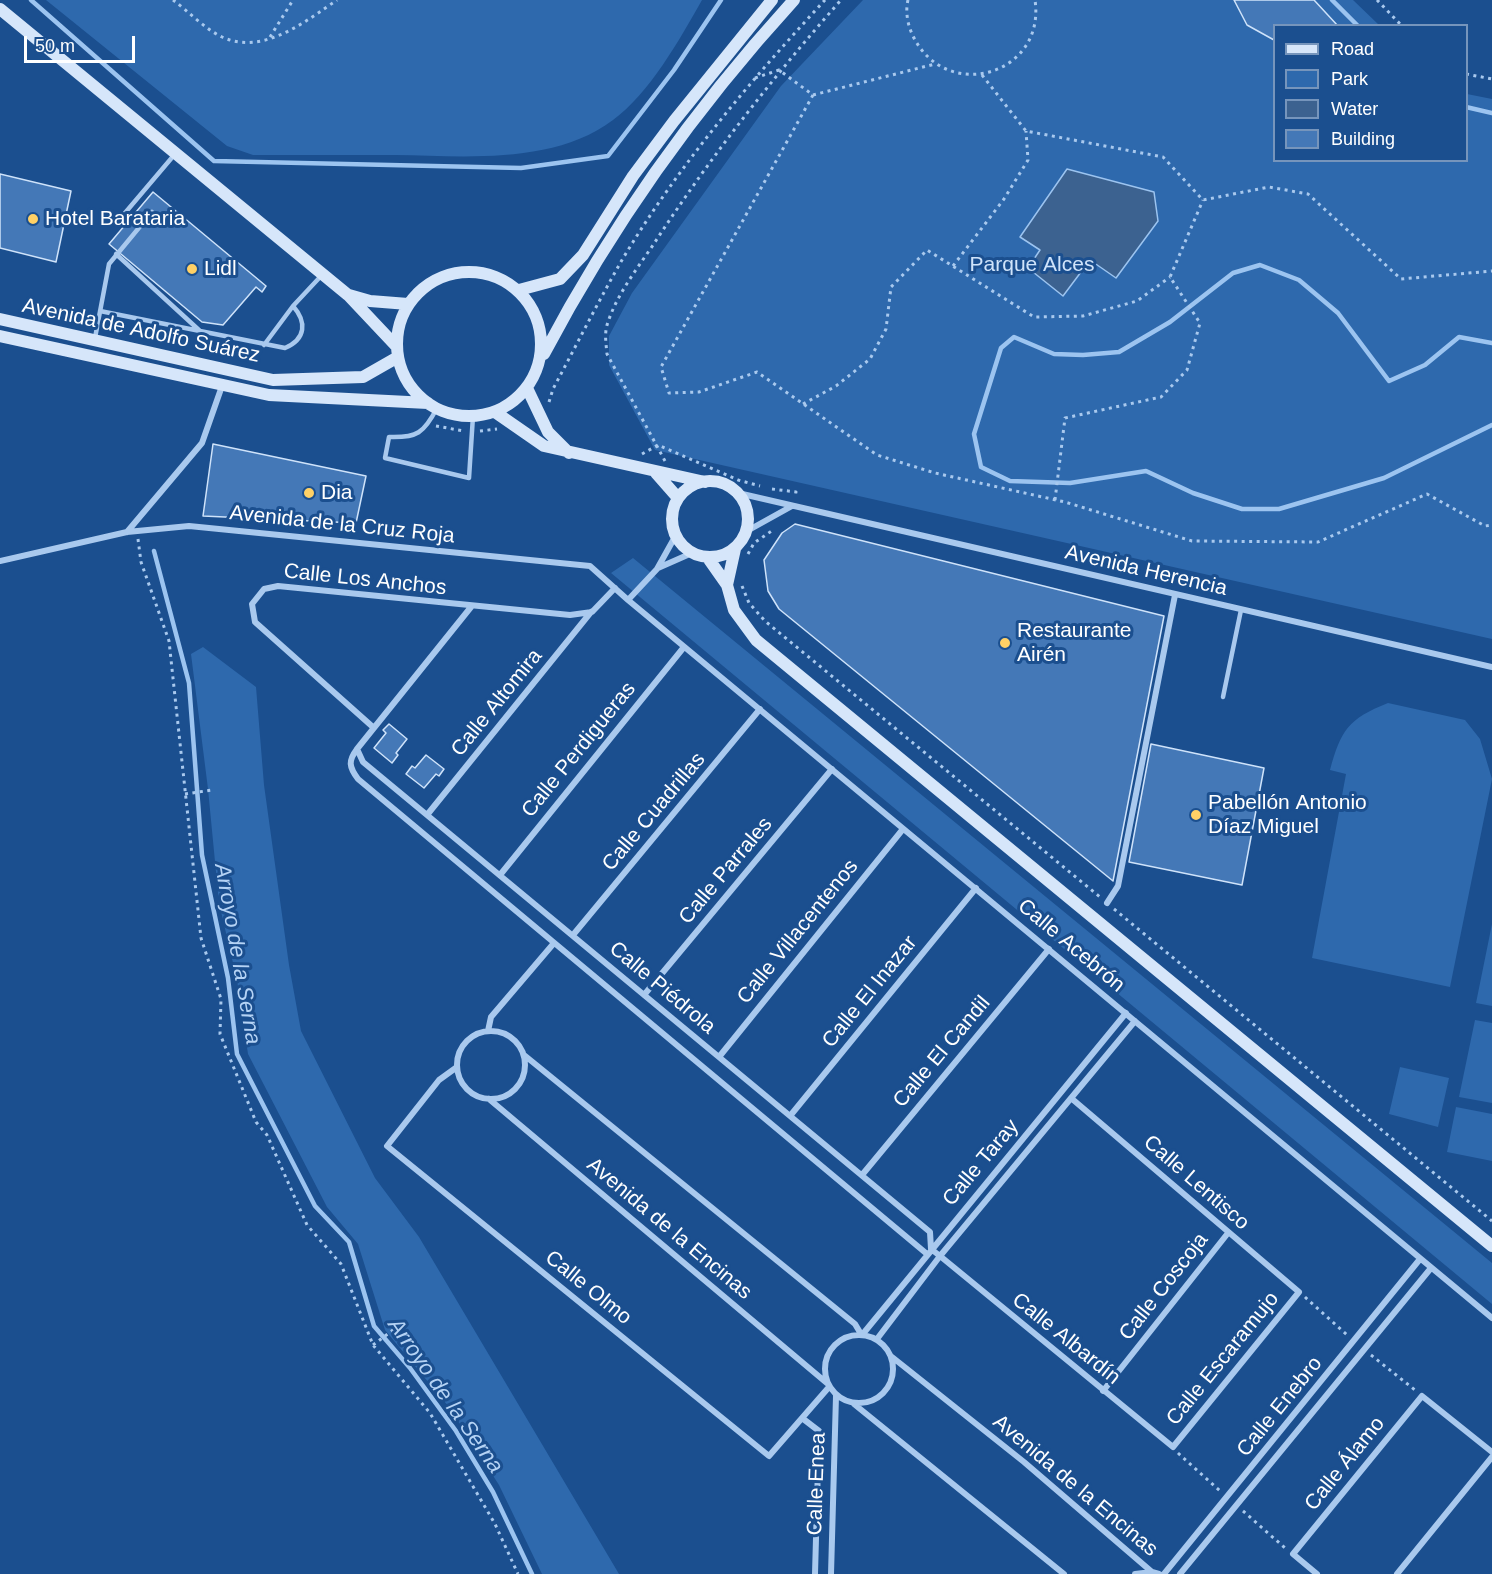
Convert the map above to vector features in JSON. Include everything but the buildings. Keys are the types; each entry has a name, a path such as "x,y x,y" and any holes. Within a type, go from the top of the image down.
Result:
{"main road":[{"path":"519,290 560,279 583,255 633,176 674,121 772,0"},
{"path":"0,9 348,295 397,352 409,383 432,406 448,413 473,416 495,412 518,398 527,388 573,299 642,193 733,71 794,0"},
{"path":"397,352 399,326 408,304 431,282 460,272 491,275 519,290 536,315 541,330 540,360"},
{"path":"348,295 370,301 408,304"},
{"name":"Avenida de Adolfo Suárez","path":"0,320 273,380 363,377 397,352"},
{"name":"Avenida de Adolfo Suárez","path":"0,336 269,395 432,406"},
{"path":"527,388 548,432 569,454"},
{"path":"495,412 544,446 569,454 656,473 671,473 705,482 723,483 738,493 746,504 749,517 747,531 735,549 727,585"},
{"path":"656,473 678,498"},
{"path":"705,482 690,487 678,498 673,517 676,535 692,553 708,558 722,556 735,549"},
{"path":"708,558 727,585 734,610 756,640 1492,1246"}],"street":[{"path":"127,532 202,443 222,386"},
{"name":"Avenida Herencia","path":"738,493 1492,667"},
{"path":"747,531 792,506"},
{"name":"Avenida de la Cruz Roja","path":"0,561 127,532 189,526 590,566 628,600"},
{"path":"628,600 657,569 676,535"},
{"path":"657,569 692,553"},
{"name":"Calle Los Anchos","path":"375,728 255,622 252,604 256,596 264,589 278,586 471,607 570,615 592,612"},
{"path":"592,612 615,588"},
{"path":"1107,903 1118,886 1175,595"},
{"name":"Calle Acebrón","path":"628,600 1492,1318"},
{"path":"471,607 357,748 350,759 350,769 358,779 554,943 929,1251"},
{"name":"Calle Altomira","path":"427,815 592,612"},
{"name":"Calle Perdigueras","path":"500,875 684,647"},
{"name":"Calle Cuadrillas","path":"573,935 760,709"},
{"name":"Calle Piédrola","path":"357,748 363,762 930,1232 929,1251 940,1256"},
{"name":"Calle Parrales","path":"644,995 832,769"},
{"name":"Calle Villacentenos","path":"719,1057 903,829"},
{"name":"Calle El Inazar","path":"790,1116 976,888"},
{"path":"488,1031 491,1017 554,943"},
{"name":"Calle El Candil","path":"862,1175 1049,949"},
{"name":"Calle Taray","path":"862,1334 1126,1013"},
{"name":"Calle Taray","path":"877,1339 940,1256 1135,1021"},
{"path":"488,1031 503,1033 516,1041 524,1055 525,1068 521,1080 513,1090 502,1097 489,1099 477,1096 467,1089 460,1079 457,1067 458,1056 469,1039 488,1031"},
{"name":"Avenida de la Encinas","path":"524,1055 855,1324 862,1334"},
{"name":"Calle Olmo","path":"457,1067 439,1080 387,1146 769,1456 802,1418"},
{"name":"Calle Lentisco","path":"1071,1098 1299,1292"},
{"name":"Avenida de la Encinas","path":"489,1099 828,1385"},
{"name":"Calle Coscoja","path":"1103,1390 1228,1233"},
{"name":"Calle Albardín","path":"940,1256 1173,1447"},
{"name":"Calle Enebro","path":"1164,1574 1420,1259"},
{"name":"Calle Enebro","path":"1180,1574 1431,1268"},
{"name":"Calle Escaramujo","path":"1173,1447 1299,1292"},
{"path":"854,1404 872,1402 886,1392 894,1375 892,1357 886,1347 877,1339 862,1334 848,1336 835,1345 826,1357 824,1372 828,1385 836,1396 854,1404 1064,1574"},
{"name":"Avenida de la Encinas","path":"892,1357 1024,1462 1155,1573"},
{"path":"815,1574 819,1431 802,1418 828,1385"},
{"name":"Calle Enea","path":"831,1574 836,1396"},
{"path":"1422,1396 1492,1452"},
{"name":"Calle Álamo","path":"1317,1574 1293,1554 1422,1396"},
{"path":"1397,1574 1492,1457"},
{"path":"1135,1574 1155,1573"}],"lane":[{"path":"118,220 176,153"},
{"path":"95,340 109,264 152,212"},
{"path":"116,254 201,332"},
{"path":"264,345 293,306 323,274"},
{"path":"100,310 285,348 294,345 302,334 304,325 302,315 293,306"},
{"path":"432,406 420,432 410,438 389,437 385,458 469,478 473,416"},
{"path":"1223,697 1241,610"}],"path":[{"path":"173,0 222,37 250,42 269,39 298,27 338,0"},
{"path":"269,39 293,0"},
{"path":"548,403 553,388 622,260 659,204 754,79 825,0"},
{"path":"671,473 658,444 608,354 605,337 608,322 626,287 695,182 779,70 841,0"},
{"path":"908,0 909,28 919,48 935,64 966,75 982,75 1003,67 1021,53 1032,34 1037,12 1035,0"},
{"path":"1377,0 1400,24"},
{"path":"935,64 813,95 661,367 669,393 699,392 757,372 877,455 935,473 1055,500 1192,541 1318,542 1427,494 1485,526 1492,525"},
{"path":"754,79 779,70"},
{"path":"779,70 813,95"},
{"path":"1468,74 1492,79"},
{"path":"952,266 1004,199 1028,160 1026,131 982,75"},
{"path":"1026,131 1163,157 1203,200"},
{"path":"1203,200 1269,187 1308,194 1401,279 1492,271"},
{"path":"803,404 837,386 870,358 886,329 891,287 927,250 1034,316 1083,315 1137,301 1170,277 1203,200"},
{"path":"1055,500 1065,418 1161,397 1187,370 1200,322 1181,297 1170,277"},
{"path":"639,456 658,444"},
{"path":"658,444 738,480 796,492 792,506"},
{"path":"742,564 754,543 777,527"},
{"path":"137,531 141,562 169,640 201,938 221,999 220,1034 256,1122 267,1135 307,1225 341,1264 373,1345 430,1413 495,1524 519,1574"},
{"path":"741,583 749,603 765,621 1492,1221"},
{"path":"185,794 212,790"},
{"path":"1299,1292 1354,1341"},
{"path":"373,1345 397,1327"},
{"path":"1364,1350 1422,1396"}],"green space":[{"path":"46,0 702,0 674,48 651,81 639,96 613,120 563,145 536,151 508,155 450,156 253,155 227,146"},
{"name":"Parque Alces","path":"863,0 1353,0 1378,24 1273,24 1273,162 1468,162 1468,94 1492,99 1492,639 655,450 609,365 609,336 632,293 781,86"},
{"path":"633,558 1492,1263 1492,1304 611,573"},
{"path":"203,647 256,687 264,785 289,965 301,1031 375,1178 419,1237 619,1574 542,1574 499,1485 449,1407 385,1330 358,1244 327,1207 248,1054 237,980 219,903 208,789 191,654"},
{"path":"1388,703 1465,720 1480,739 1492,779 1450,987 1312,958 1346,774 1330,770 1334,756 1343,735 1355,721"},
{"path":"1492,924 1492,1006 1476,1003"},
{"path":"1475,1020 1492,1023 1492,1103 1459,1097"},
{"path":"1400,1067 1449,1078 1438,1127 1389,1114"},
{"path":"1456,1107 1492,1114 1492,1161 1447,1152"}],"water":[{"path":"1067,169 1154,192 1158,221 1116,278 1090,260 1063,296 1028,268 1040,250 1020,237"}],"waterway":[{"path":"31,0 214,161 521,168 608,156 674,70 721,0"},
{"path":"1332,0 1356,24"},
{"path":"1468,107 1492,113"},
{"path":"1492,343 1459,337 1425,365 1389,381 1338,313 1299,280 1260,265 1233,273 1170,322 1119,352 1083,355 1054,354 1014,337 1001,348 974,434 981,467 1010,481 1070,483 1146,471 1193,493 1242,509 1279,509 1384,478 1492,425"},
{"name":"Arroyo de la Serna","path":"154,551 189,683 202,855 228,978 237,1054 315,1206 349,1242 374,1326 410,1368 456,1431 493,1492 532,1574"}],"place":[{"name":"Hotel Barataria","path":"33,219"},
{"name":"Lidl","path":"192,269"},
{"name":"Dia","path":"309,493"},
{"name":"Restaurante Airén","path":"1005,643"},
{"name":"Pabellón Antonio Díaz Miguel","path":"1196,815"}]}
